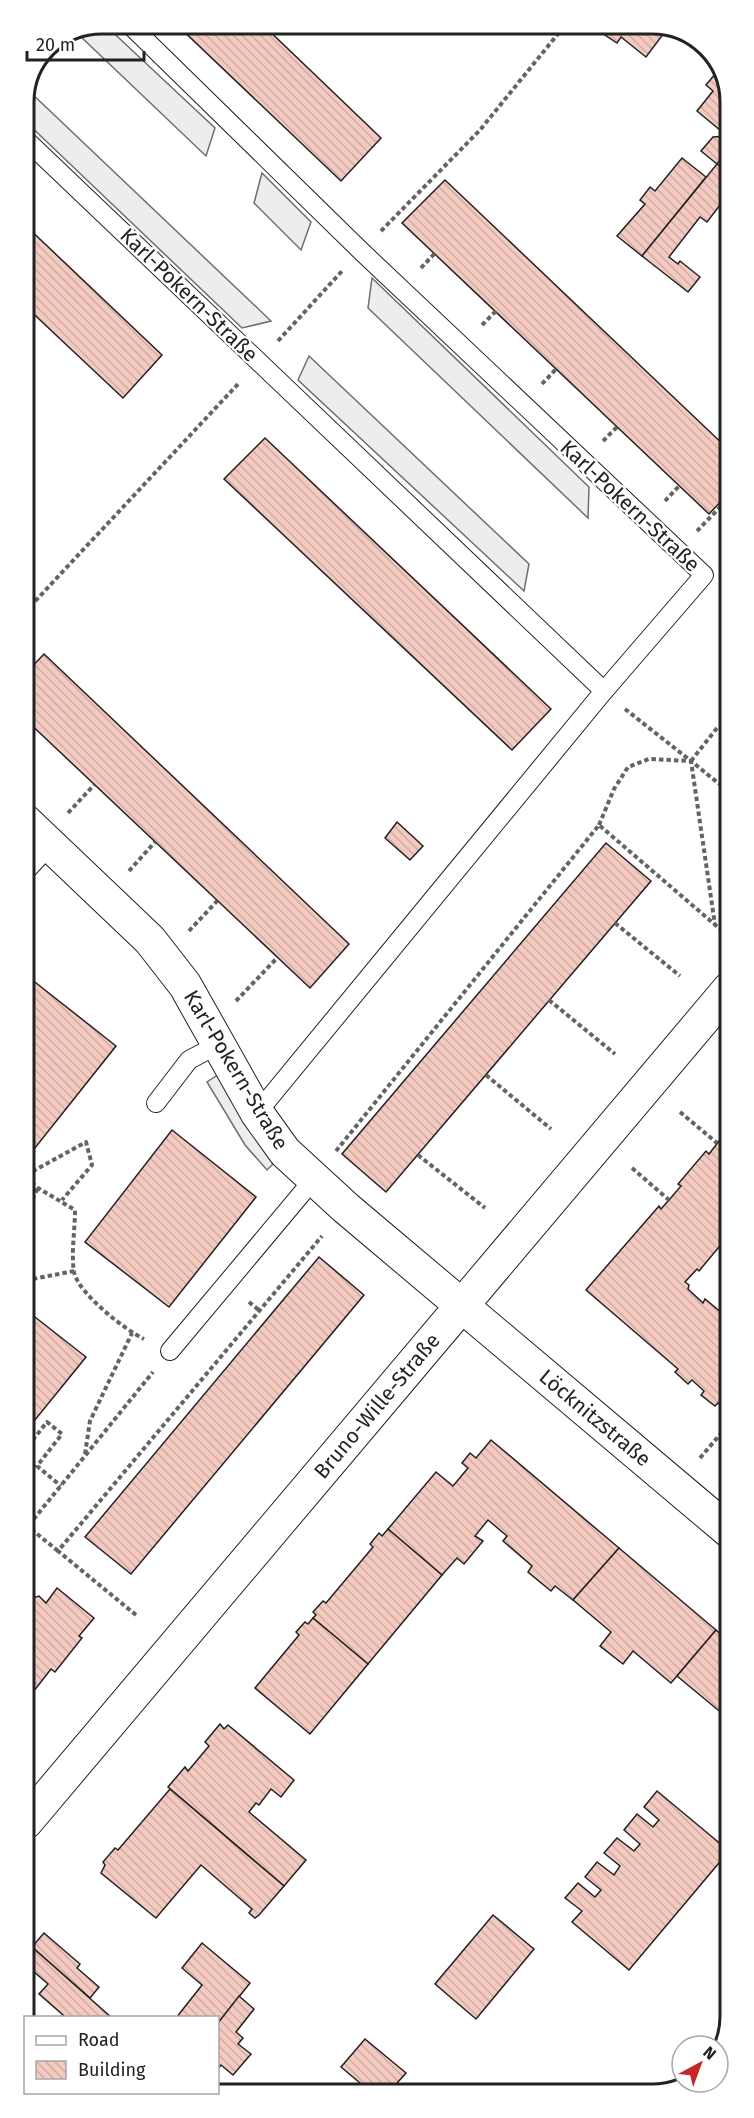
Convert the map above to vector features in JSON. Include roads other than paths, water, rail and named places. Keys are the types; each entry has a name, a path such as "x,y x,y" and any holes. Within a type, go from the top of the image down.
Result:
{"street":[{"name":"Karl-Pokern-Straße","path":"35,830 150,940 185,985 257,1113 285,1152 313,1180 461,1305"},
{"name":"Bruno-Wille-Straße","path":"34,1814 720,1000"},
{"name":"Löcknitzstraße","path":"461,1305 720,1523"}],"lane":[{"name":"Karl-Pokern-Straße","path":"35,148 604,691 704,575 361,251 140,35"},
{"path":"257,1113 604,691"},
{"path":"35,862 50,845"},
{"path":"156,1103 189,1060 219,1044"},
{"path":"170,1351 313,1180"}]}
